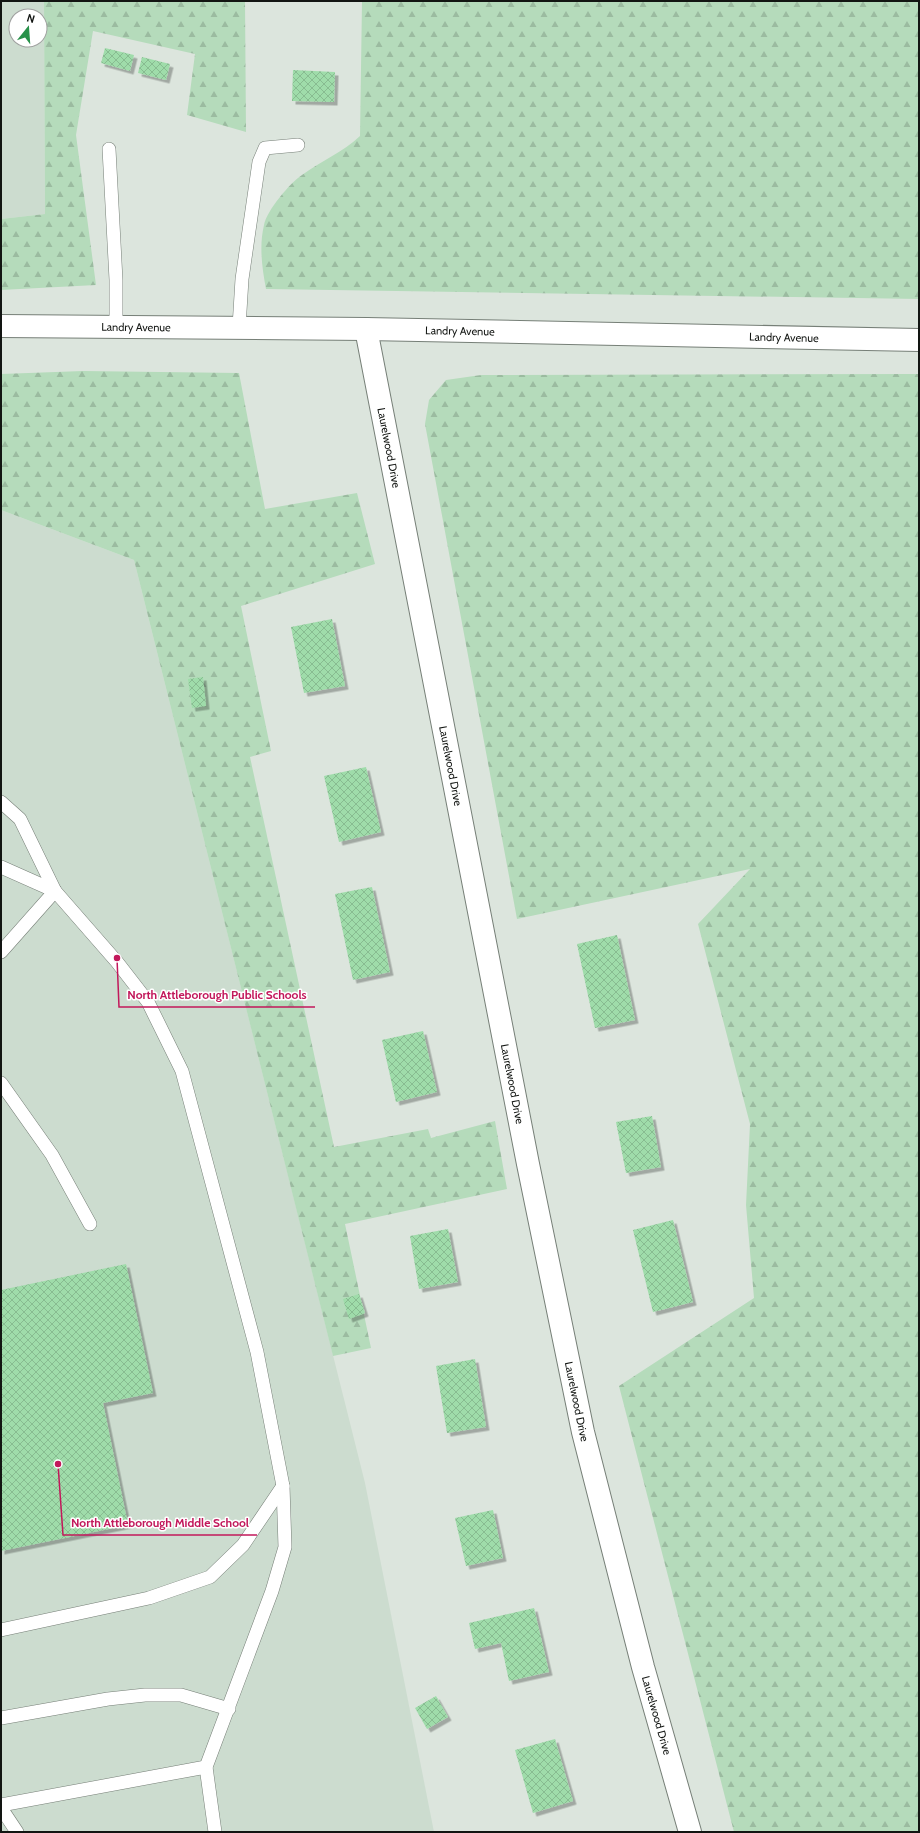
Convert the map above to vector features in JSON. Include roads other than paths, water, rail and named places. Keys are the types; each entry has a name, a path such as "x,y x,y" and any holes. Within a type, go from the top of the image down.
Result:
{"street":[{"name":"Landry Avenue","path":"1,326 366,329 919,340"},
{"name":"Laurelwood Drive","path":"366,329 525,1148 583,1432 643,1667 690,1832"}],"lane":[{"path":"239,328 242,279 259,162 265,148 298,145"},
{"path":"109,149 116,280 116,326"},
{"path":"1,802 20,819 55,891 117,962 148,1002 182,1071 257,1352 283,1486 285,1547 272,1591 206,1767 215,1832"},
{"path":"1,867 55,891"},
{"path":"1,952 55,891"},
{"path":"1,1083 52,1155 90,1224"},
{"path":"1,1630 150,1598 210,1577 243,1544 283,1486"},
{"path":"1,1718 108,1699 145,1695 181,1695 229,1709"},
{"path":"17,1832 13,1829 1,1806 206,1767"}],"place":[{"name":"North Attleborough Public Schools","path":"117,958"},
{"name":"North Attleborough Middle School","path":"58,1464"}]}
